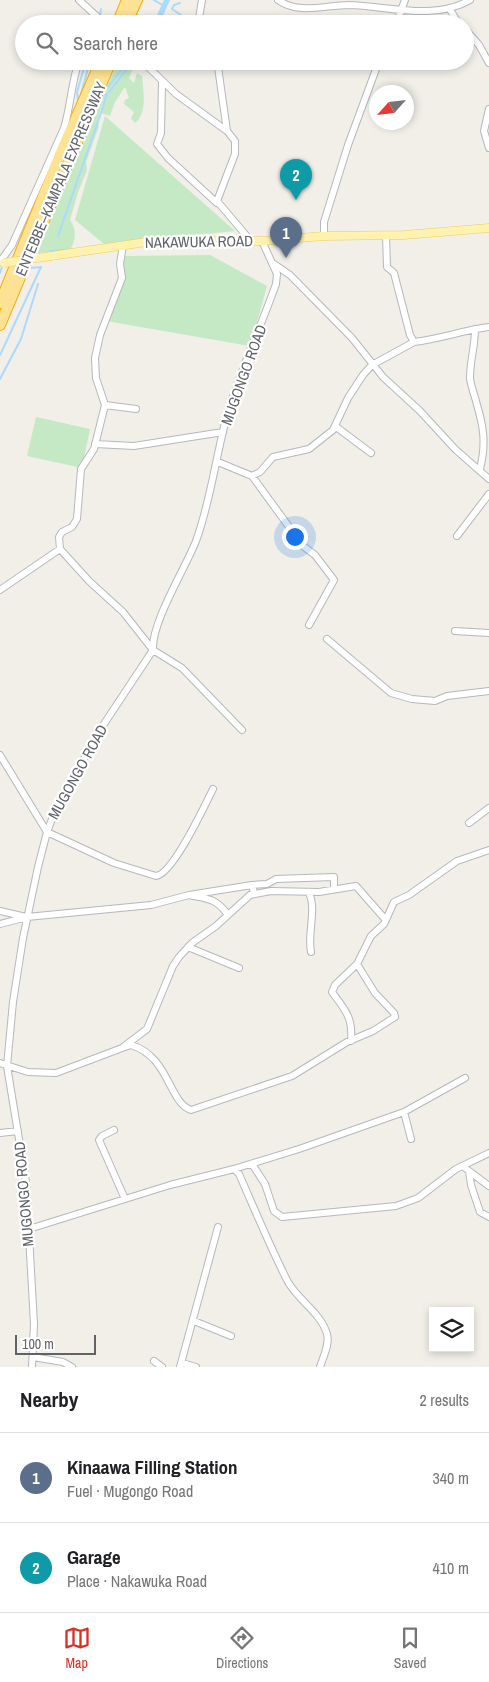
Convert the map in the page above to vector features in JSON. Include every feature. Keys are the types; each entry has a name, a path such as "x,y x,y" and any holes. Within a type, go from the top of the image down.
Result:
{"highway":[{"path":"121,15 127,0"},
{"path":"130,15 137,0"},
{"name":"ENTEBBE–KAMPALA EXPRESSWAY","path":"0,303 62,150 97,70"},
{"name":"ENTEBBE–KAMPALA EXPRESSWAY","path":"0,325 107,70"}],"main road":[{"name":"NAKAWUKA ROAD","path":"1,262 160,240 262,241 489,228"}],"street":[{"path":"79,0 93,15"},
{"path":"200,15 202,0"},
{"path":"278,0 288,5 303,8 351,5 401,11 448,8 470,0"},
{"path":"399,15 405,0"},
{"path":"448,8 453,15"},
{"path":"474,39 480,45 489,63"},
{"path":"1,262 12,245 64,128 69,111 76,70"},
{"path":"151,70 162,82 227,131 235,141 236,146 217,203"},
{"path":"218,70 227,131"},
{"path":"324,236 324,222 345,154 376,70"},
{"path":"162,82 161,133 157,144 168,158 217,203 250,240"},
{"path":"489,109 484,131 489,148"},
{"path":"386,235 386,265 394,274 410,335 414,342"},
{"name":"MUGONGO ROAD","path":"32,1367 34,1324 26,1182 7,1066 13,1002 27,917 47,832 60,802 100,730 153,650 152,640 196,540 218,462 223,432 234,393 276,284 277,274 262,241"},
{"path":"123,245 120,264 122,278 100,335 95,358 96,378 104,405 96,444 82,469 77,518 72,527 62,532 59,537 60,549 89,581 123,612 153,650 182,668 242,730"},
{"path":"272,263 290,275 352,338 372,365 420,411 461,455 480,469 489,480"},
{"path":"252,476 260,472 274,457 309,449 335,426 355,386 372,365 414,342 438,339 489,327"},
{"path":"475,329 476,346 471,365 470,380 484,433 484,448 480,469"},
{"path":"104,405 136,409"},
{"path":"335,426 371,453"},
{"path":"96,444 134,446 223,432"},
{"path":"218,462 252,476 303,546 315,555 334,580 309,625"},
{"path":"457,536 489,494"},
{"path":"0,590 60,549"},
{"path":"454,631 489,633"},
{"path":"327,639 391,693 412,699 436,701 447,696 489,691"},
{"path":"0,755 47,832 114,863 158,876 173,860 191,832 213,789"},
{"path":"469,823 489,808"},
{"path":"351,1041 352,1026 348,1014 332,992 335,985 357,964 370,938 384,924 394,902 409,895 457,861 489,850"},
{"path":"0,924 27,917 151,905 216,890 252,884 267,884 276,879 334,877 334,888"},
{"path":"252,884 254,893"},
{"path":"122,1048 147,1029 173,966 188,947 254,893 271,891 309,893 356,886 385,920"},
{"path":"216,890 217,902 228,915"},
{"path":"309,893 312,913 309,938 311,952"},
{"path":"189,895 237,906"},
{"path":"0,912 27,917"},
{"path":"188,947 239,968"},
{"path":"0,1063 28,1072 56,1073 131,1045 152,1056 162,1068 182,1104 191,1110 285,1079 351,1041 373,1031 396,1016 375,993 357,964"},
{"path":"29,1230 125,1199 252,1164 404,1112 465,1078"},
{"path":"404,1112 411,1139"},
{"path":"114,1130 102,1136 99,1140 125,1199"},
{"path":"0,1133 18,1131"},
{"path":"252,1164 265,1184 274,1211 282,1217 396,1206 418,1198 456,1169 467,1169 489,1153"},
{"path":"234,1169 239,1174 289,1283 300,1299 317,1316 326,1330 327,1345 320,1367"},
{"path":"467,1169 489,1186"},
{"path":"467,1169 480,1212 489,1218"},
{"path":"196,1367 181,1365 218,1227"},
{"path":"194,1321 232,1336"},
{"path":"33,1357 63,1362 72,1367"},
{"path":"154,1361 162,1367"}],"green space":[{"path":"114,70 132,70 129,78 134,83 137,73 142,76 144,101 139,119 135,123 131,118 134,112 124,104 125,100 129,98 125,87 115,102 110,116 101,113 105,96 97,121 99,126 86,162 87,170 70,220 75,231 72,246 70,250 37,253"},
{"path":"105,116 235,231 104,244 75,220"},
{"path":"210,255 267,286 250,346 106,321 125,256"},
{"path":"36,417 90,429 82,468 27,456"}],"waterway":[{"path":"154,0 164,6"},
{"path":"160,15 167,0"},
{"path":"180,3 174,5 172,9 181,15"},
{"path":"100,15 101,9"},
{"path":"78,101 77,92 83,70"},
{"path":"81,94 88,70"},
{"path":"58,236 102,110 106,96 104,92 121,70"},
{"path":"106,96 126,70"},
{"path":"50,251 67,250"},
{"path":"0,273 2,267"},
{"path":"0,355 41,267 30,268"},
{"path":"0,379 21,339 38,284"}],"place":[{"name":"Garage","path":"296,200"},
{"name":"Kinaawa Filling Station","path":"286,258"}]}
